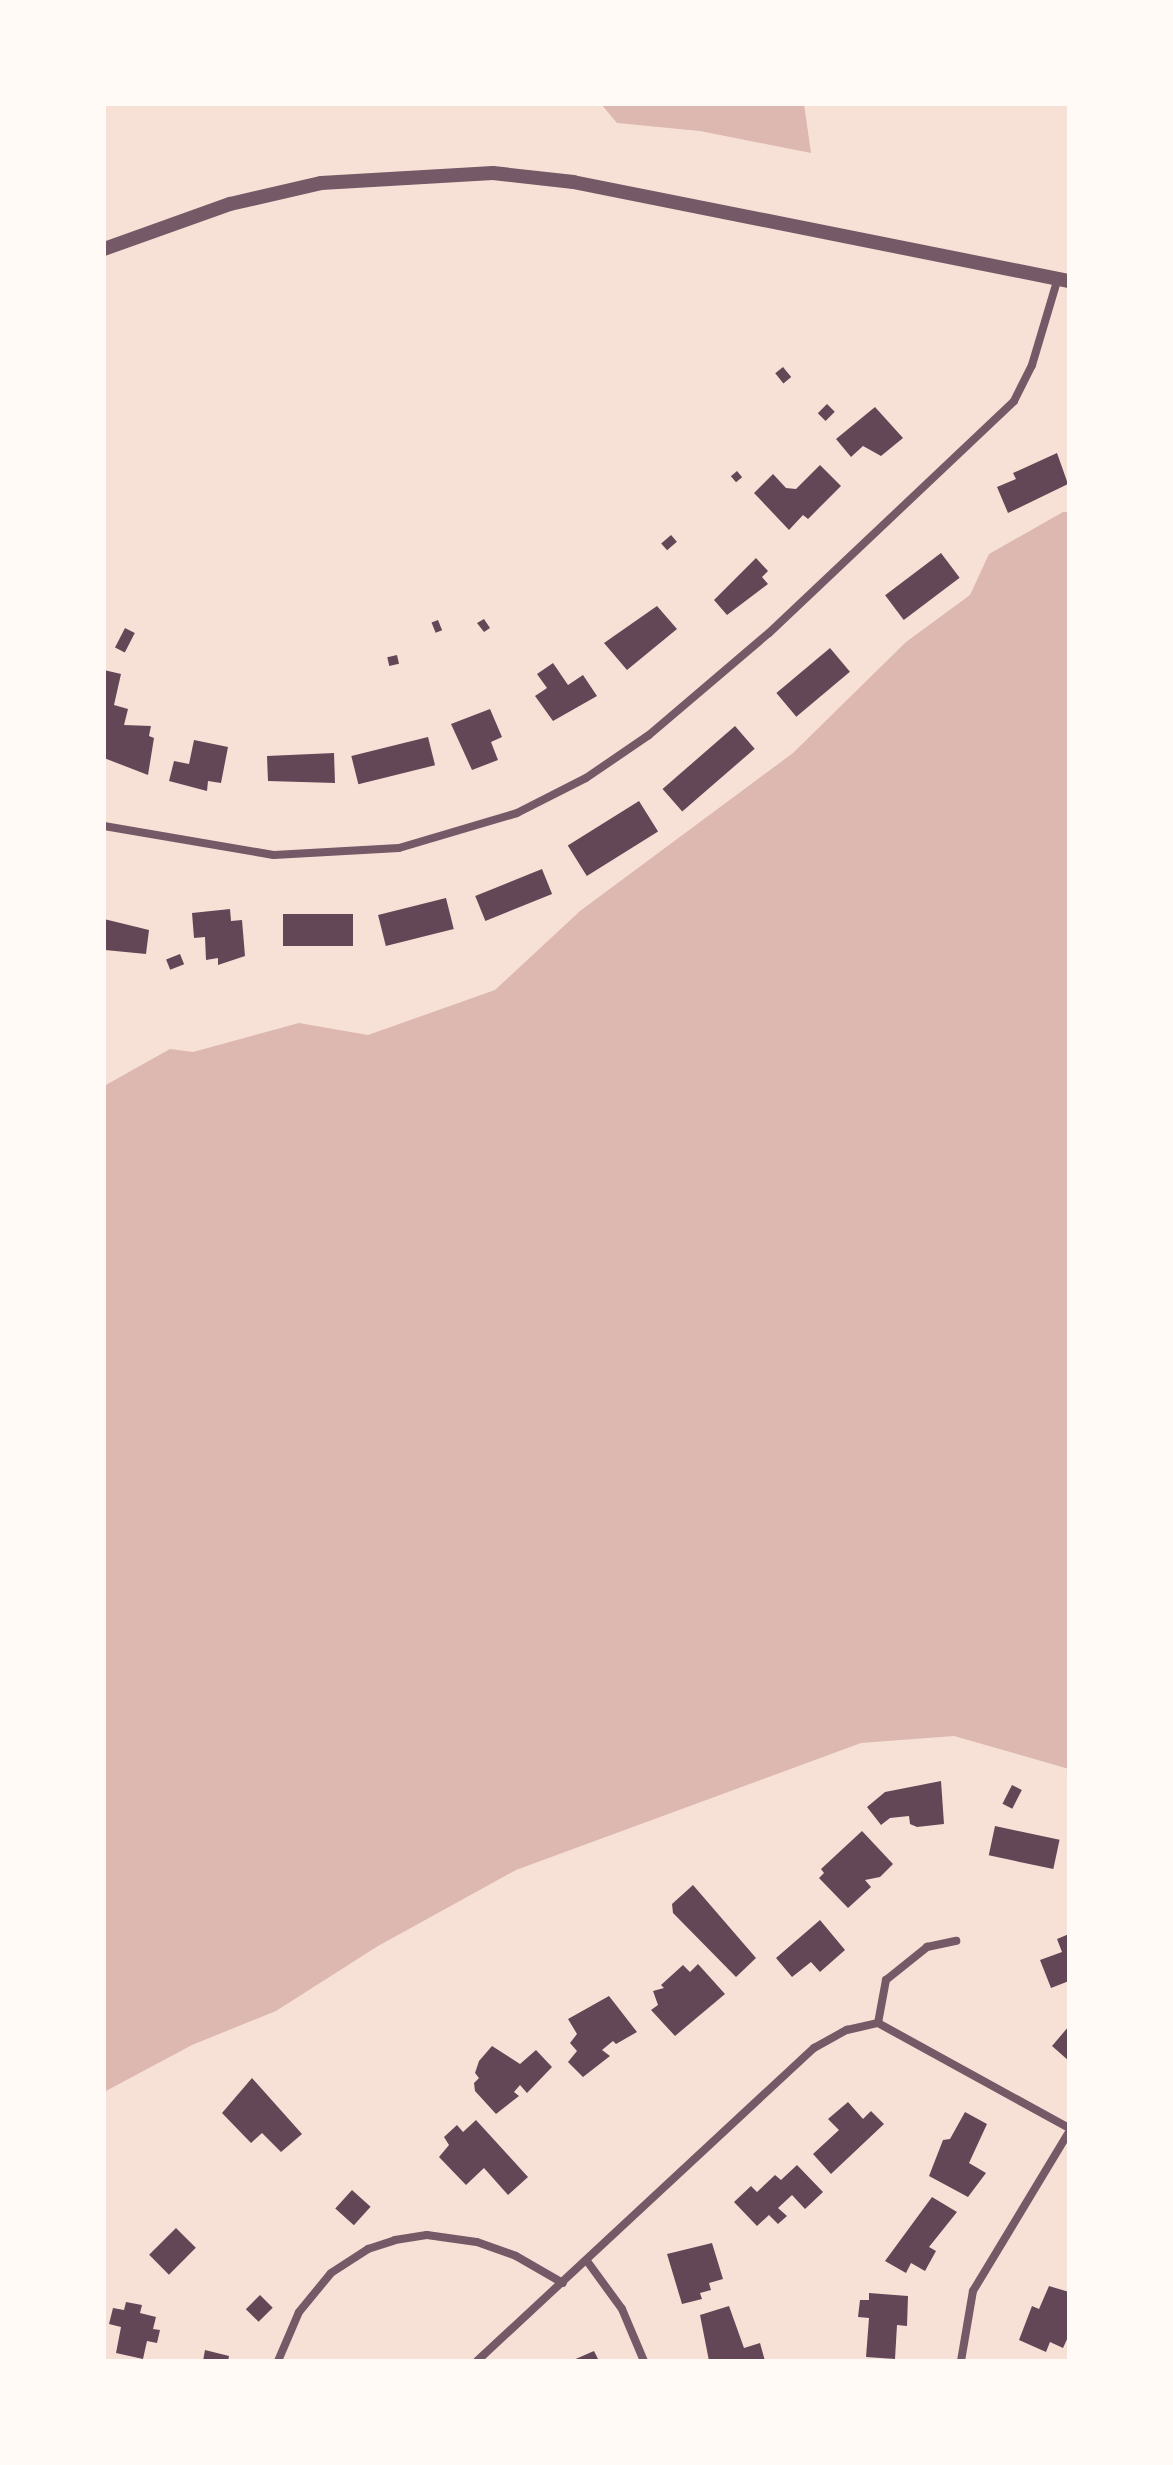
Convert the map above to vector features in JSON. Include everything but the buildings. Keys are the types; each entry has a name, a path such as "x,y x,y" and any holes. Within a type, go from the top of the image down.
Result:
{"street":[{"path":"104,249 230,204 321,183 401,174 493,173 573,182 1064,280 1032,365 1014,401 769,633 649,735 586,778 517,813 399,848 274,855 104,826"},
{"path":"878,2023 886,1980 927,1947 956,1941"},
{"path":"477,2361 814,2048 847,2030 878,2023 1069,2130 982,2272 967,2312 961,2361"},
{"path":"278,2361 299,2312 325,2279 357,2254 395,2240 443,2236 477,2242 516,2256 563,2283"},
{"path":"587,2261 622,2309 644,2361"}],"shaded area":[{"path":"601,104 804,104 811,153 700,131 617,123"},
{"path":"1063,512 1069,512 1069,1769 954,1736 861,1743 516,1870 378,1946 276,2011 192,2045 104,2092 104,1086 170,1049 193,1052 299,1023 368,1035 495,990 580,911 793,753 906,642 970,595 989,554"}]}
